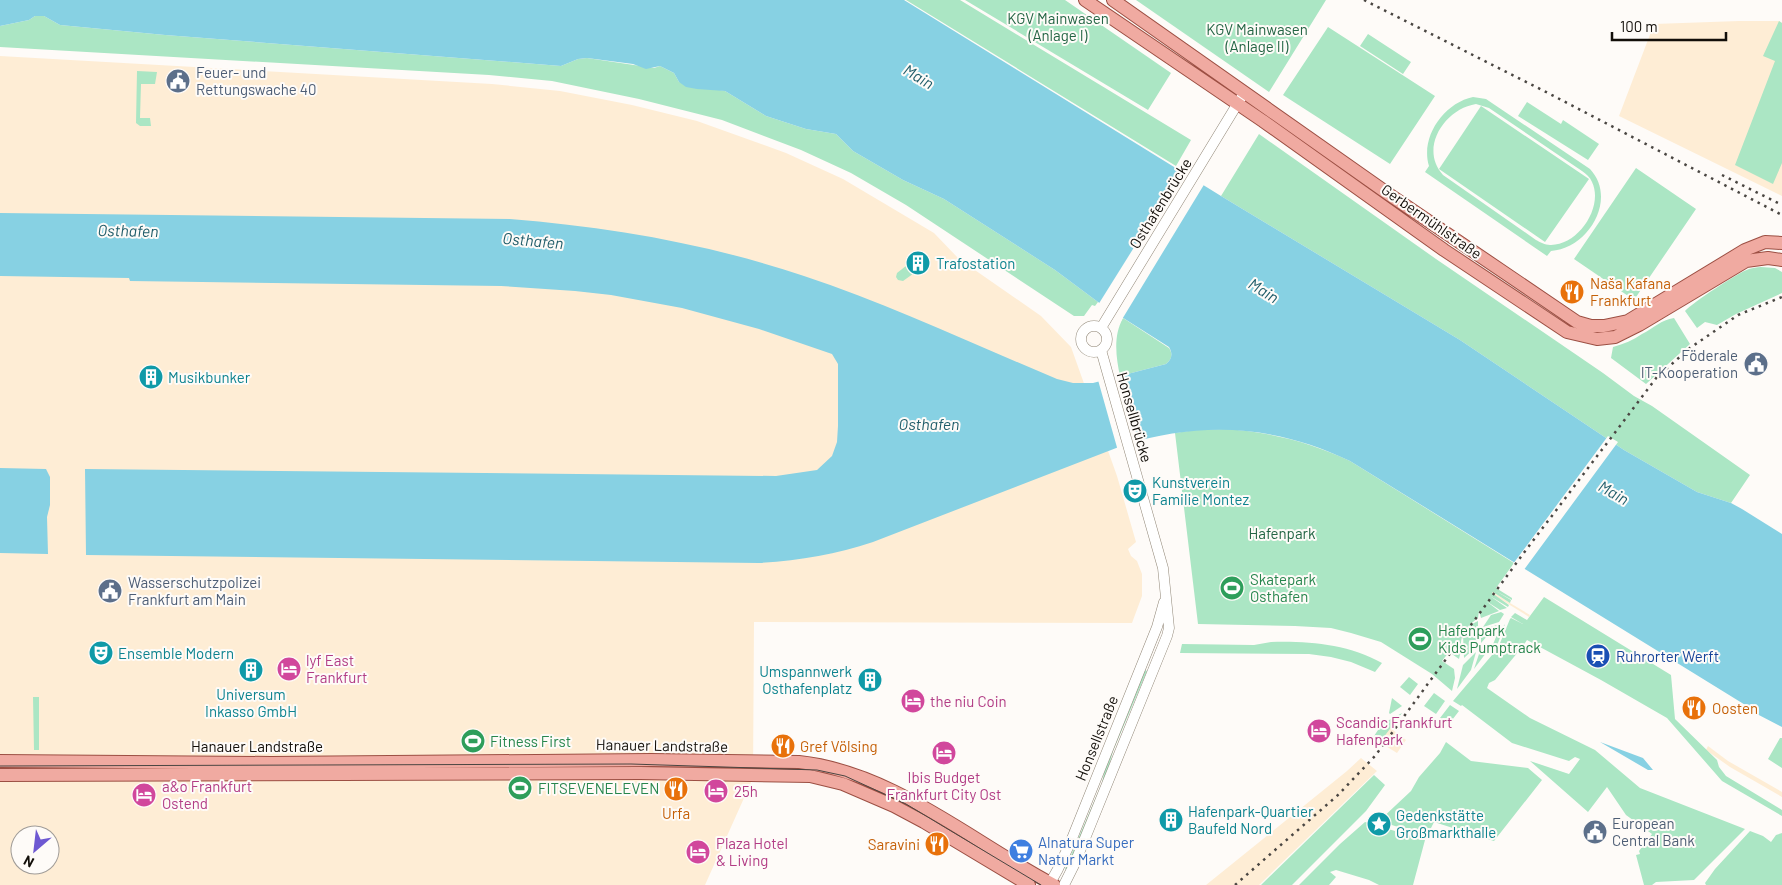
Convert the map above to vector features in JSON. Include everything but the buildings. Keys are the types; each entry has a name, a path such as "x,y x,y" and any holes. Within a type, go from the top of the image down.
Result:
{"main road":[{"name":"Gerbermühlstraße","path":"1085,0 1241,99 1577,322 1591,326 1604,326 1628,321 1745,250 1765,242 1782,243"},
{"name":"Gerbermühlstraße","path":"1113,0 1241,99 1444,250 1567,332 1597,339 1614,337 1639,325 1746,261 1768,258 1782,260"},
{"name":"Hanauer Landstraße","path":"0,760 271,762 573,760 815,764 837,768 860,776 930,811 1051,884"},
{"path":"731,762 748,775 767,762"},
{"path":"815,764 826,779 837,768"},
{"name":"Hanauer Landstraße","path":"0,775 640,773 798,775 826,779 855,788 894,806 1029,885"}],"street":[{"name":"Osthafenbrücke","path":"1101,328 1241,99"},
{"path":"1090,326 1101,328 1107,337 1106,344 1101,350 1093,351 1086,348 1081,338 1084,331 1090,326"},
{"name":"Honsellbrücke","path":"1101,350 1136,474"},
{"name":"Honsellstraße","path":"1064,885 1076,863 1167,636 1169,619 1165,599 1163,568 1136,474"},
{"name":"Honsellstraße","path":"1051,884 1088,799 1157,628 1165,599"}],"shaded area":[{"path":"1779,21 1782,23 1782,196 1619,116 1654,24"},
{"name":"Osthafen","path":"0,56 492,84 560,91 632,105 697,121 786,153 843,179 934,233 959,259 1041,316 1071,347 1117,476 1136,542 1128,549 1131,556 1137,561 1142,574 1142,596 1132,623 754,622 753,778 705,885 0,885"},
{"path":"1485,587 1530,615 1529,617 1484,589"},
{"path":"1385,724 1406,740 1397,753 1376,740"},
{"path":"1708,746 1728,761 1782,792 1782,797 1730,767 1706,750"},
{"path":"1361,758 1377,771 1259,885 1206,885 1347,771"}],"green space":[{"path":"906,0 960,0 1191,140 1176,166"},
{"name":"KGV Mainwasen (Anlage I)","path":"965,0 1065,0 1171,73 1148,110"},
{"name":"KGV Mainwasen (Anlage II)","path":"1136,0 1326,0 1269,92"},
{"path":"35,16 44,16 60,25 165,35 561,66 578,59 587,58 654,68 660,66 674,73 679,82 725,91 766,116 806,129 836,134 853,151 903,180 944,199 1055,270 1098,302 1095,306 1092,305 1084,316 1074,316 906,205 851,173 801,150 722,120 639,99 552,81 489,75 0,47 0,26 29,20"},
{"path":"1779,21 1782,23 1782,163 1773,184 1735,165 1775,61 1763,56"},
{"path":"1328,27 1435,96 1390,164 1283,95"},
{"path":"1368,34 1411,62 1403,74 1360,46"},
{"path":"137,71 157,72 155,84 141,84 140,118 150,118 151,126 140,126 136,123"},
{"path":"1473,97 1486,99 1590,169 1598,181 1601,194 1600,208 1587,232 1577,242 1551,251 1547,256 1425,172 1429,166 1427,155 1431,133 1444,114 1462,100","holes":["1476,104 1489,108 1582,171 1591,180 1595,192 1591,213 1579,232 1570,239 1560,244 1550,245 1536,240 1443,175 1436,165 1434,142 1445,122 1464,107"]},
{"path":"1527,102 1561,124 1563,120 1599,144 1588,160 1518,116"},
{"path":"1481,106 1589,179 1545,242 1439,169"},
{"path":"1259,134 1436,259 1750,475 1731,503 1697,492 1624,450 1460,340 1221,196"},
{"path":"1636,168 1696,209 1634,300 1574,259"},
{"path":"911,262 917,271 903,281 898,280 896,277 897,273"},
{"path":"1761,267 1775,268 1782,272 1782,293 1717,325 1705,322 1697,328 1685,311 1689,307 1736,276 1749,269"},
{"path":"1123,318 1169,348 1171,358 1166,364 1120,376 1117,339"},
{"path":"1674,318 1690,344 1646,384 1611,358 1613,347 1632,340 1661,322"},
{"name":"Hafenpark","path":"1226,429 1289,439 1335,454 1350,461 1514,563 1496,588 1512,598 1512,600 1494,590 1511,600 1510,603 1492,593 1509,605 1508,607 1490,596 1507,608 1500,610 1486,601 1499,611 1481,618 1479,611 1478,618 1468,626 1478,621 1478,629 1465,630 1463,633 1459,659 1449,652 1442,661 1454,669 1455,678 1452,691 1432,674 1381,642 1351,633 1331,628 1198,624 1175,433"},
{"path":"1544,597 1671,675 1675,719 1717,760 1719,767 1726,776 1782,810 1782,816 1722,781 1667,718 1527,640 1495,680 1489,683 1487,688 1530,718 1595,750 1640,788 1745,829 1694,880 1656,882 1652,885 1644,885 1636,855 1640,854 1639,851 1652,834 1626,815 1607,787 1588,812 1530,761 1569,774 1580,759 1575,757 1569,761 1512,743 1462,705 1453,701 1498,648 1510,619 1523,624 1511,617 1515,613 1527,620"},
{"path":"1501,612 1504,614 1499,622 1483,627 1491,615"},
{"path":"1505,624 1498,643 1489,654 1496,637"},
{"path":"1497,625 1481,643 1481,630"},
{"path":"1475,631 1478,633 1477,646 1464,658 1463,634"},
{"path":"1271,642 1300,642 1328,645 1356,652 1382,663 1375,672 1351,662 1309,654 1180,653 1182,644 1254,645"},
{"path":"1486,643 1486,653 1474,669 1481,648"},
{"path":"1476,652 1471,670 1457,689 1463,665"},
{"path":"1145,670 1147,671 1113,751 1105,781 1067,870 1065,869 1102,783 1105,767"},
{"path":"1409,677 1418,684 1410,695 1400,687"},
{"path":"1434,693 1445,701 1436,714 1424,706"},
{"path":"33,697 39,697 39,750 34,750"},
{"path":"1392,698 1402,706 1390,714 1389,713"},
{"path":"1450,705 1459,711 1449,724 1440,718"},
{"path":"1402,713 1380,742 1372,739 1382,724"},
{"path":"1780,738 1782,738 1782,768 1768,759"},
{"path":"1446,742 1471,761 1528,768 1542,780 1494,841 1434,822 1427,836 1379,821 1411,791 1419,777 1440,753"},
{"path":"1374,775 1385,785 1366,811 1292,885 1261,885"},
{"path":"1365,822 1425,840 1413,885 1379,885 1336,870 1330,872 1336,877 1329,885 1299,885 1340,844"},
{"path":"1750,831 1763,836 1771,842 1776,835 1782,833 1782,885 1706,885 1705,883 1715,869"}],"water":[{"name":"Main","path":"0,0 904,0 1221,196 1460,340 1624,450 1697,492 1731,503 1782,534 1782,727 1755,713 1755,711 1350,461 1294,440 1238,430 1182,432 1124,445 873,542 845,550 788,561 759,563 86,555 85,469 776,476 817,470 832,456 837,442 838,364 832,354 759,329 682,308 611,295 575,291 501,286 130,281 129,278 0,276 0,213 510,219 547,222 659,238 732,255 804,276 899,312 1057,379 1073,383 1093,383 1166,364 1171,358 1171,352 1169,347 1098,302 1055,270 944,199 903,180 853,151 836,134 806,129 766,116 725,91 686,87 679,82 674,73 660,66 646,69 633,64 587,58 578,59 561,66 165,35 60,25 44,16 35,16 29,20 0,26"},
{"path":"0,468 46,469 50,477 50,505 47,517 48,554 0,553"},
{"path":"1600,742 1643,758 1653,770 1648,770"}],"pier":[{"path":"1183,169 1205,183 1121,321 1098,305"},
{"path":"1119,374 1139,443 1118,451 1098,380"},
{"path":"1608,436 1618,442 1523,571 1513,564"}],"tram line":[{"path":"0,766 631,764 817,770 845,776 906,804 1041,885"}],"railway":[{"path":"1364,0 1782,215"},
{"path":"1722,175 1782,205"},
{"path":"1235,885 1338,795 1375,756 1523,554 1657,377 1690,348 1738,315 1782,297"}],"place":[{"name":"Feuer- und Rettungswache 40","path":"178,81"},
{"name":"Trafostation","path":"918,263"},
{"name":"Naša Kafana Frankfurt","path":"1572,292"},
{"name":"Föderale IT-Kooperation","path":"1756,364"},
{"name":"Musikbunker","path":"151,377"},
{"name":"Kunstverein Familie Montez","path":"1135,491"},
{"name":"Skatepark Osthafen","path":"1232,588"},
{"name":"Wasserschutzpolizei Frankfurt am Main","path":"110,591"},
{"name":"Hafenpark Kids Pumptrack","path":"1420,639"},
{"name":"Ensemble Modern","path":"101,653"},
{"name":"Ruhrorter Werft","path":"1598,656"},
{"name":"lyf East Frankfurt","path":"289,669"},
{"name":"Universum Inkasso GmbH","path":"251,670"},
{"name":"Umspannwerk Osthafenplatz","path":"870,680"},
{"name":"the niu Coin","path":"913,701"},
{"name":"Oosten","path":"1694,708"},
{"name":"Scandic Frankfurt Hafenpark","path":"1319,731"},
{"name":"Fitness First","path":"473,741"},
{"name":"Gref Völsing","path":"783,746"},
{"name":"Ibis Budget Frankfurt City Ost","path":"944,753"},
{"name":"FITSEVENELEVEN","path":"520,788"},
{"name":"Urfa","path":"676,789"},
{"name":"25h","path":"716,791"},
{"name":"a&o Frankfurt Ostend","path":"144,795"},
{"name":"Hafenpark-Quartier Baufeld Nord","path":"1171,820"},
{"name":"Gedenkstätte Großmarkthalle","path":"1379,824"},
{"name":"European Central Bank","path":"1595,832"},
{"name":"Saravini","path":"937,844"},
{"name":"Alnatura Super Natur Markt","path":"1021,851"},
{"name":"Plaza Hotel & Living","path":"698,852"}]}
